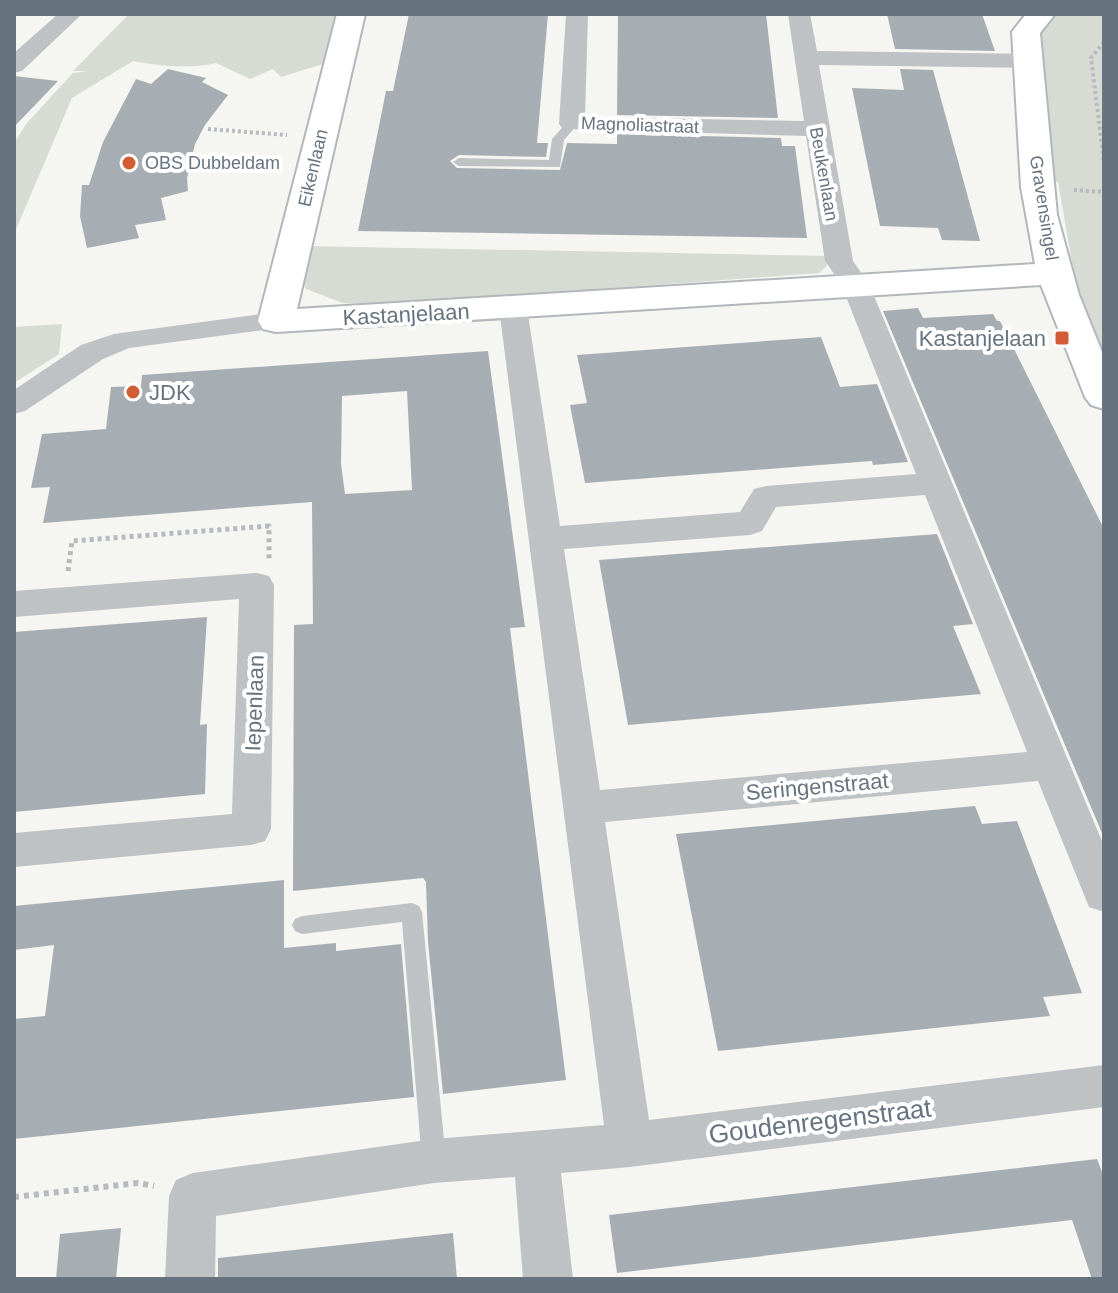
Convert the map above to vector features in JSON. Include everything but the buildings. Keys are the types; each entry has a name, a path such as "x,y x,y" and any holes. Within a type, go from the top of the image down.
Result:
{"street":[{"path":"14,66 71,14"},
{"name":"Eikenlaan","path":"276,321 351,14"},
{"name":"Magnoliastraat","path":"577,14 572,124 816,129"},
{"name":"Beukenlaan","path":"799,14 839,261 855,284"},
{"name":"Gravensingel","path":"1041,14 1026,32 1037,189 1055,274 1074,337 1104,397"},
{"path":"804,58 1028,61"},
{"name":"Kastanjelaan","path":"14,404 92,352 124,340 276,321 1055,274"},
{"path":"855,284 1104,895"},
{"path":"513,308 630,1145"},
{"path":"545,539 750,523 766,497 937,483"},
{"path":"14,604 257,585"},
{"name":"Iepenlaan","path":"14,850 251,829 257,585"},
{"name":"Seringenstraat","path":"583,808 1051,765"},
{"name":"Goudenregenstraat","path":"193,1196 434,1161 630,1145 1104,1086"},
{"path":"536,1152 548,1279"},
{"path":"190,1279 193,1196"}],"lane":[{"path":"459,162 555,164 558,139 572,124"},
{"path":"302,925 412,912 434,1161"}],"path":[{"path":"1104,42 1091,58 1104,162"},
{"path":"208,129 321,137"},
{"path":"65,600 72,541 269,526 269,567 257,585"},
{"path":"14,1197 138,1183 193,1196"}],"shaded area":[{"path":"129,14 338,14 323,64 281,77 273,69 250,79 216,63 174,66 133,61 72,98 14,234 14,143 27,123 73,73 89,71 73,71"},
{"path":"1056,14 1104,14 1104,353 1080,308 1058,182 1051,181 1032,34"},
{"path":"305,246 829,256 826,267 819,273 393,304 343,303 306,289 302,280"},
{"path":"62,324 59,354 14,383 14,327"}],"place":[{"name":"OBS Dubbeldam","path":"129,163"},
{"name":"Kastanjelaan","path":"1062,338"},
{"name":"JDK","path":"133,392"}]}
